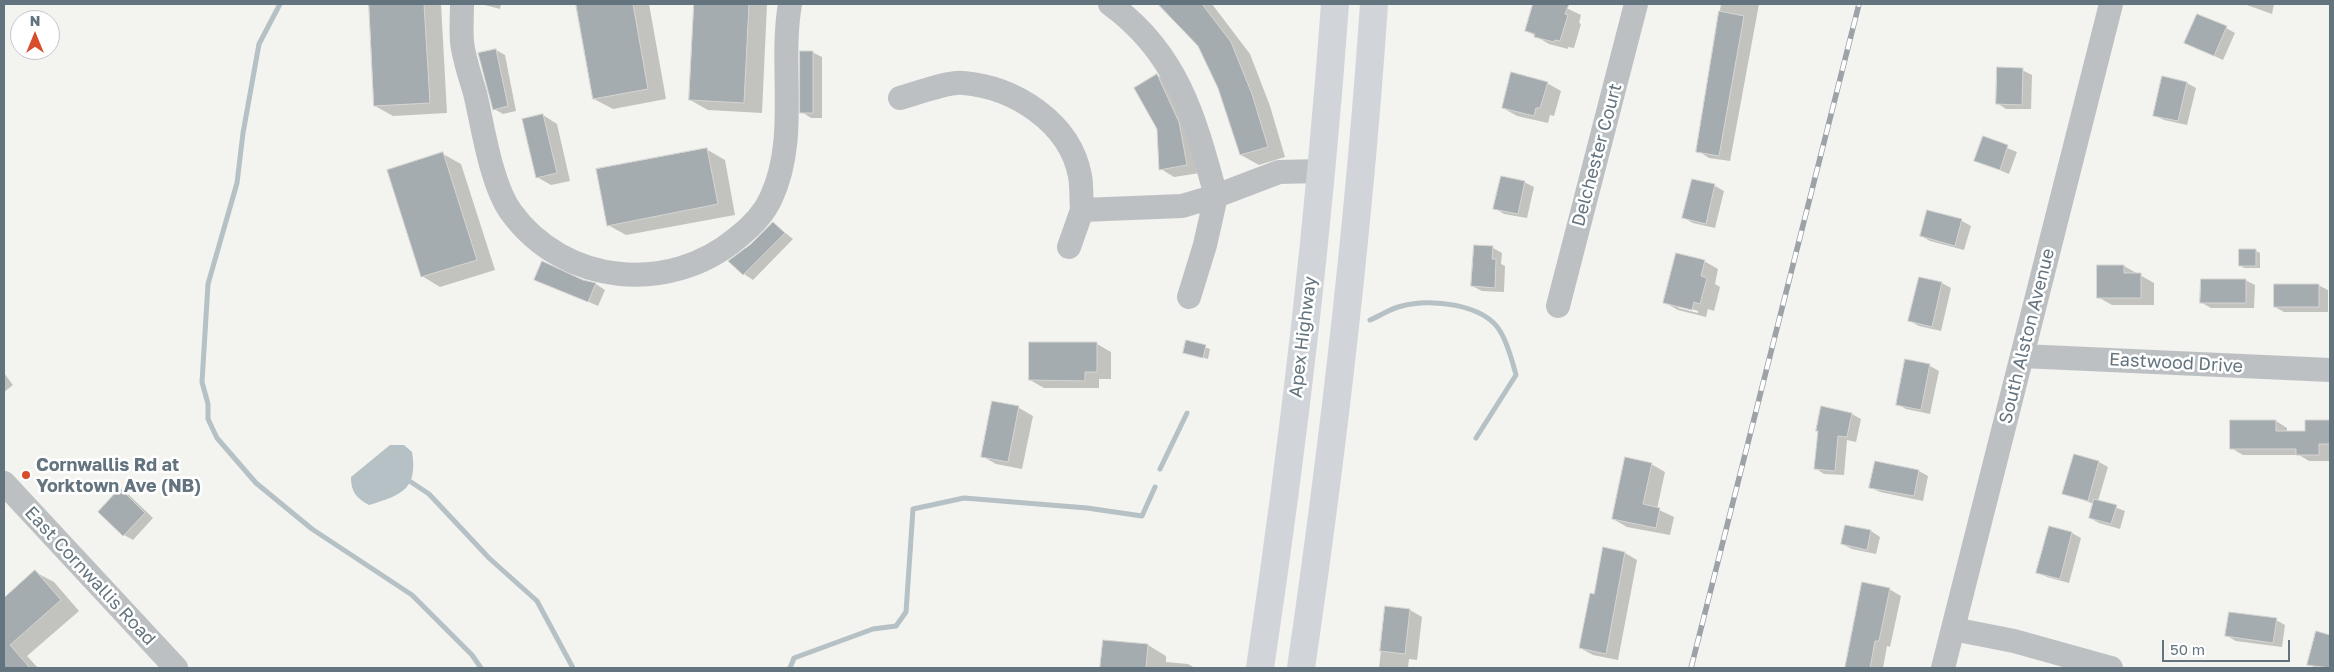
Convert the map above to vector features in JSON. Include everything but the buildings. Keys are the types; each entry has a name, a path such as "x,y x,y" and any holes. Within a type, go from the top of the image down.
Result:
{"main road":[{"name":"Apex Highway","path":"1260,668 1296,402 1321,171 1335,4"},
{"path":"1301,668 1336,414 1352,263 1374,4"}],"street":[{"path":"462,4 462,42 498,186 510,210 537,241 555,254 588,268 624,275 669,273 718,254 754,225 771,198 782,163 786,123 786,28 790,4"},
{"path":"1110,4 1133,21 1160,52 1184,94 1200,136 1216,196 1206,245 1189,297"},
{"name":"Delchester Court","path":"1558,306 1636,4"},
{"name":"South Alston Avenue","path":"1943,668 2111,4"},
{"path":"900,98 961,82 1000,90 1038,110 1066,141 1080,175 1082,210 1069,247"},
{"path":"1082,210 1182,206 1216,196 1279,172 1321,171"},
{"name":"Eastwood Drive","path":"2022,356 2330,370"},
{"name":"East Cornwallis Road","path":"4,483 176,668"},
{"path":"1953,629 2014,641 2111,668"}],"shaded area":[{"path":"390,445 404,445 412,452 413,464 410,482 399,494 369,505 355,494 351,477"}],"waterway":[{"path":"280,4 259,44 243,133 237,183 208,284 202,382 208,404 208,419 217,438 256,483 312,529 412,595 472,655 481,668"},
{"path":"1370,320 1398,307 1414,304 1441,303 1469,309 1492,322 1500,331 1510,352 1516,375 1476,438"},
{"path":"1160,469 1187,413"},
{"path":"405,478 429,494 489,558 537,601 573,668"},
{"path":"790,668 794,658 873,629 896,626 906,612 913,509 964,498 1087,508 1142,516 1155,487"}],"railway":[{"path":"1691,668 1859,4"}],"place":[{"name":"Cornwallis Rd at Yorktown Ave (NB)","path":"26,475"}]}
